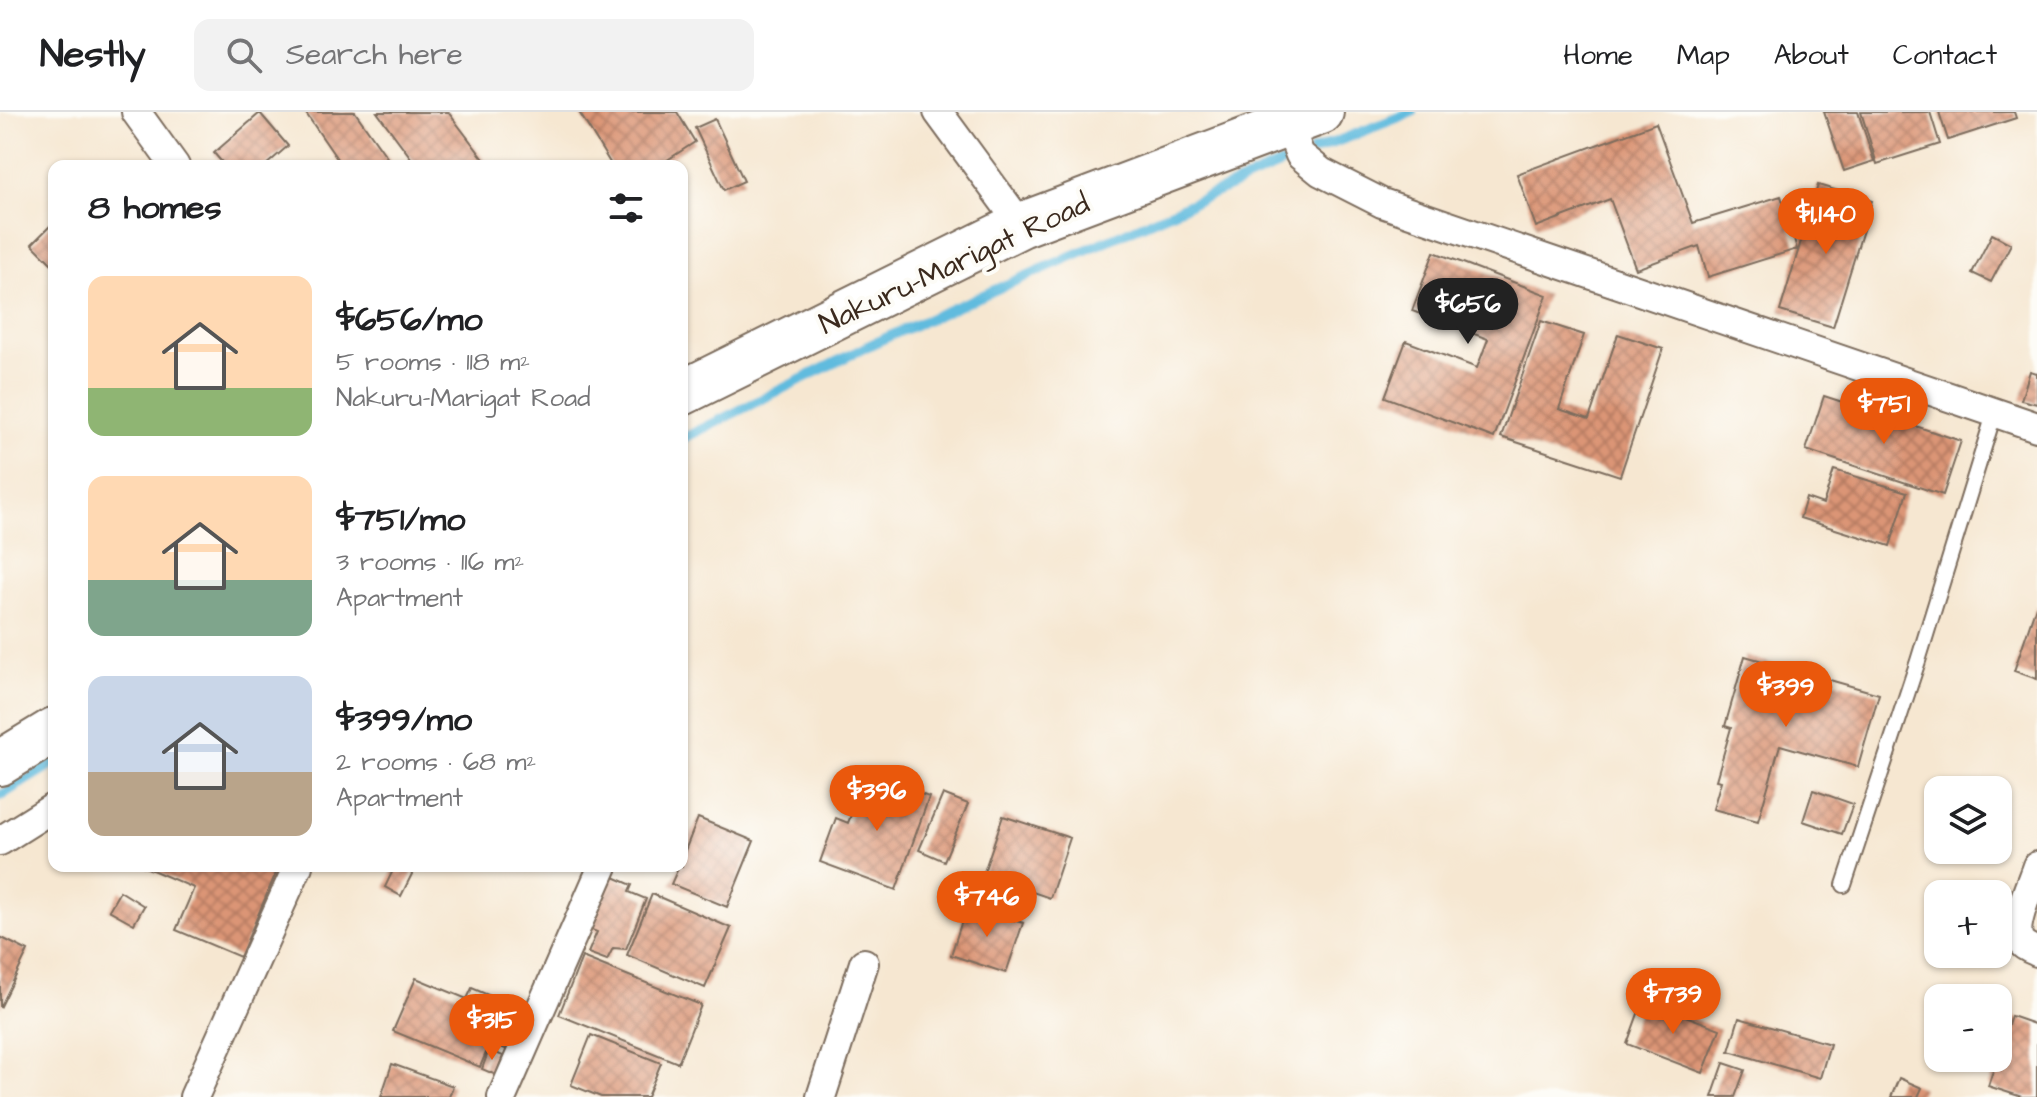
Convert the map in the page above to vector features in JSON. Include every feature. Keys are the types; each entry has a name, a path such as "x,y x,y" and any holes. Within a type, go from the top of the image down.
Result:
{"main road":[{"name":"Nakuru-Marigat Road","path":"688,390 1021,225 1305,118"},
{"path":"0,763 48,734"}],"street":[{"path":"136,112 171,160"},
{"path":"938,112 1021,225"},
{"path":"1305,118 1300,155 1321,172 1382,203 2037,427"},
{"path":"0,841 48,811"},
{"path":"2037,866 2017,926 2018,938 2024,946 2037,952"},
{"path":"194,1097 295,872"},
{"path":"502,1097 600,872"},
{"path":"821,1097 864,963"}],"lane":[{"path":"1844,885 1918,661 1995,411"}],"building":[{"path":"305,112 355,112 389,160 338,160"},
{"path":"377,112 448,112 484,160 413,160"},
{"path":"579,112 677,112 695,142 667,160 608,160"},
{"path":"1824,112 1858,112 1874,161 1844,171"},
{"path":"1861,112 1930,112 1940,144 1877,164"},
{"path":"1939,112 2014,112 2016,118 1948,140"},
{"path":"260,113 288,146 272,160 220,160 214,153"},
{"path":"715,119 744,181 724,190 695,128"},
{"path":"1656,123 1693,223 1781,196 1797,249 1708,277 1699,246 1636,269 1610,199 1536,227 1517,174"},
{"path":"1818,185 1872,201 1833,327 1780,311"},
{"path":"48,228 48,260 32,244"},
{"path":"1992,234 2011,244 1991,282 1972,273"},
{"path":"1434,252 1547,295 1494,438 1385,397 1406,341 1477,368 1488,339 1412,311"},
{"path":"1541,321 1584,335 1559,409 1589,419 1618,334 1663,349 1620,476 1501,437"},
{"path":"2030,371 2037,373 2037,404 2021,400"},
{"path":"1824,396 1961,441 1943,495 1806,450"},
{"path":"1834,470 1907,492 1890,546 1800,518 1806,498 1823,504"},
{"path":"2037,606 2037,679 2014,671"},
{"path":"1745,656 1879,694 1858,767 1780,745 1758,821 1713,809 1721,781 1716,780 1731,728 1725,726"},
{"path":"866,774 929,797 896,890 820,862 836,818 848,823"},
{"path":"1813,790 1853,804 1842,834 1803,821"},
{"path":"943,794 968,804 944,861 919,850"},
{"path":"1003,816 1070,838 1050,898 983,875"},
{"path":"698,818 754,841 727,907 671,884 676,872 688,872 688,843"},
{"path":"157,872 276,872 240,957 176,930 194,888"},
{"path":"392,872 413,872 401,896 385,887"},
{"path":"609,875 632,885 629,892 646,899 626,949 613,948 607,960 588,953 597,932 587,928"},
{"path":"120,891 144,906 134,924 109,910"},
{"path":"652,894 731,928 705,988 627,955"},
{"path":"967,905 1023,923 1006,973 951,955"},
{"path":"0,937 28,951 0,1008"},
{"path":"582,957 701,1005 678,1063 559,1015"},
{"path":"416,978 467,999 472,988 507,1003 480,1067 393,1031"},
{"path":"1643,1000 1720,1029 1703,1073 1627,1044"},
{"path":"513,1003 526,1008 508,1050 495,1045"},
{"path":"2012,1016 2037,1025 2037,1097 2022,1097 1988,1086 1993,1072 2012,1072"},
{"path":"1739,1018 1830,1044 1820,1078 1729,1051"},
{"path":"591,1035 661,1063 647,1097 601,1097 571,1085"},
{"path":"489,1050 503,1056 496,1075 482,1069"},
{"path":"1724,1063 1745,1070 1735,1097 1712,1097"},
{"path":"392,1064 453,1086 449,1097 381,1097"},
{"path":"1899,1078 1922,1088 1918,1097 1891,1097"}],"waterway":[{"path":"1313,151 1412,112"},
{"path":"688,436 874,343 1281,164"},
{"path":"0,796 48,767"}]}
